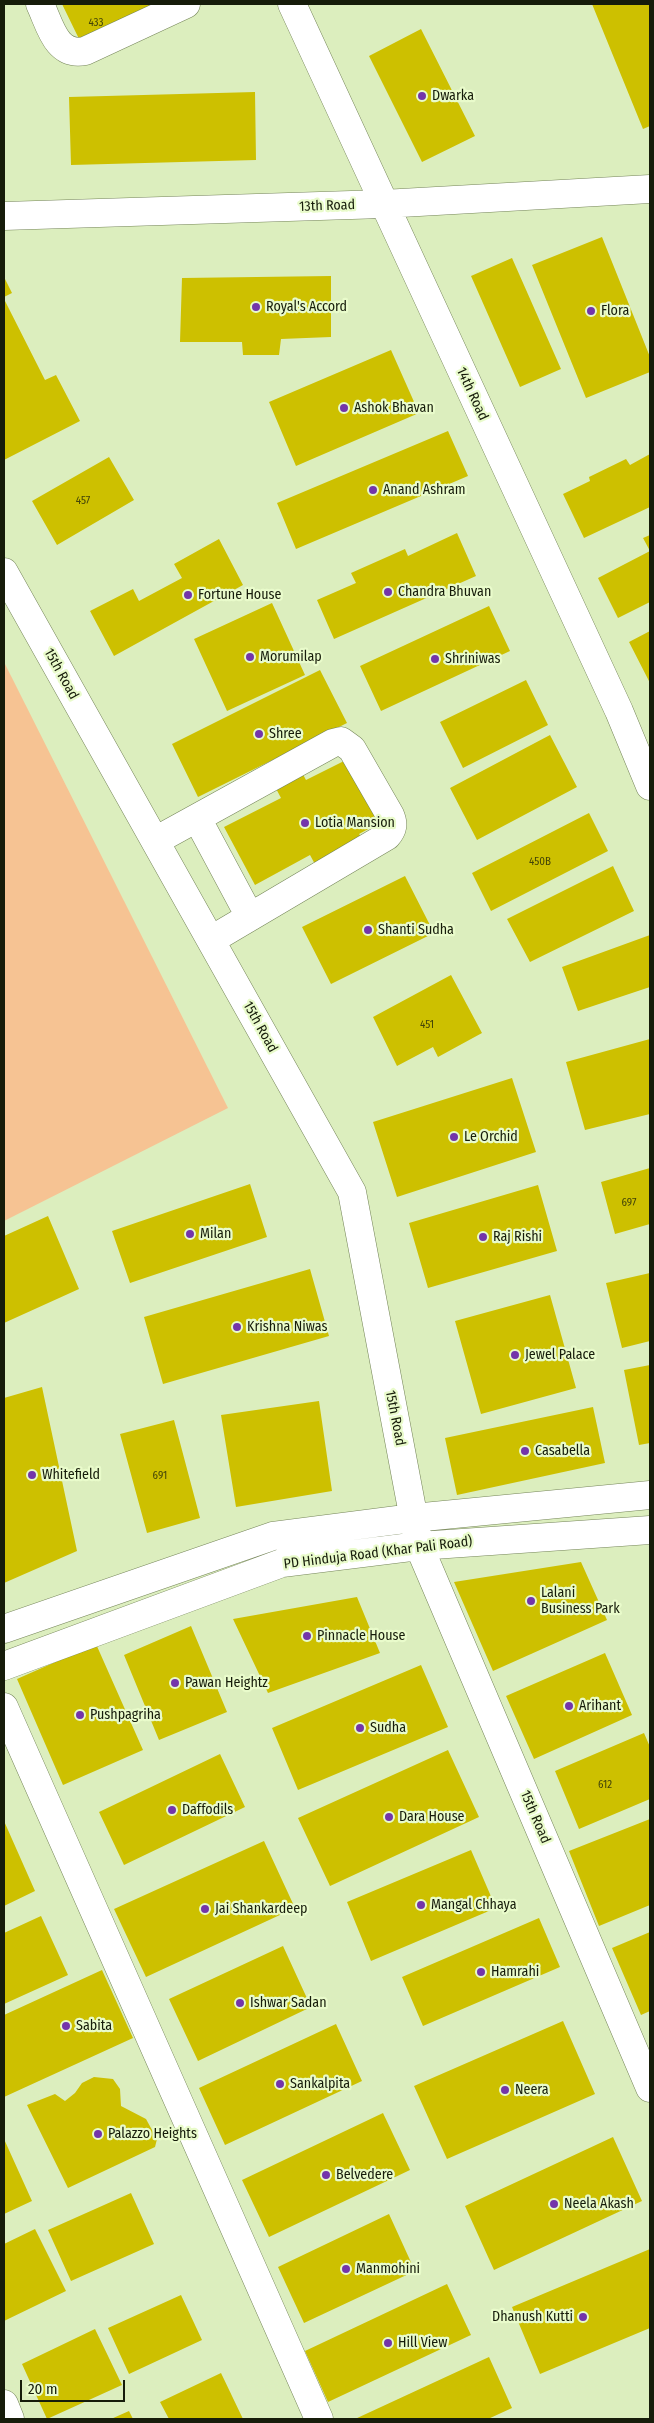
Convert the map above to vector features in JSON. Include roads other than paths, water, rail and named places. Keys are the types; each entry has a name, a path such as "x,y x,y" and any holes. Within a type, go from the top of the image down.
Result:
{"street":[{"path":"40,4 57,41 64,49 74,53 85,51 186,4"},
{"name":"14th Road","path":"292,4 614,702 650,786"},
{"name":"13th Road","path":"4,216 383,204 650,189"},
{"name":"15th Road","path":"4,572 352,1192 419,1546 650,2088"},
{"path":"155,841 333,743 341,741 352,749 390,815 393,822 392,830 387,836 211,940"},
{"path":"197,818 250,917"},
{"name":"PD Hinduja Road (Khar Pali Road)","path":"4,1629 273,1536 413,1518 650,1496"},
{"name":"PD Hinduja Road (Khar Pali Road)","path":"4,1666 282,1563 419,1546 650,1530"},
{"path":"4,1707 319,2419"},
{"path":"4,2404 10,2419"}],"place":[{"name":"Dwarka","path":"422,96"},
{"name":"Royal's Accord","path":"256,307"},
{"name":"Flora","path":"591,311"},
{"name":"Ashok Bhavan","path":"344,408"},
{"name":"Anand Ashram","path":"373,490"},
{"name":"Chandra Bhuvan","path":"388,592"},
{"name":"Fortune House","path":"188,595"},
{"name":"Morumilap","path":"250,657"},
{"name":"Shriniwas","path":"435,659"},
{"name":"Shree","path":"259,734"},
{"name":"Lotia Mansion","path":"305,823"},
{"name":"Shanti Sudha","path":"368,930"},
{"name":"Le Orchid","path":"454,1137"},
{"name":"Milan","path":"190,1234"},
{"name":"Raj Rishi","path":"483,1237"},
{"name":"Krishna Niwas","path":"237,1327"},
{"name":"Jewel Palace","path":"515,1355"},
{"name":"Casabella","path":"525,1451"},
{"name":"Whitefield","path":"32,1475"},
{"name":"Lalani Business Park","path":"531,1601"},
{"name":"Pinnacle House","path":"307,1636"},
{"name":"Pawan Heightz","path":"175,1683"},
{"name":"Arihant","path":"569,1706"},
{"name":"Pushpagriha","path":"80,1715"},
{"name":"Sudha","path":"360,1728"},
{"name":"Daffodils","path":"172,1810"},
{"name":"Dara House","path":"389,1817"},
{"name":"Mangal Chhaya","path":"421,1905"},
{"name":"Jai Shankardeep","path":"205,1909"},
{"name":"Hamrahi","path":"481,1972"},
{"name":"Ishwar Sadan","path":"240,2003"},
{"name":"Sabita","path":"66,2026"},
{"name":"Sankalpita","path":"280,2084"},
{"name":"Neera","path":"505,2090"},
{"name":"Palazzo Heights","path":"98,2134"},
{"name":"Belvedere","path":"326,2175"},
{"name":"Neela Akash","path":"554,2204"},
{"name":"Manmohini","path":"346,2269"},
{"name":"Dhanush Kutti","path":"583,2317"},
{"name":"Hill View","path":"388,2343"}]}
